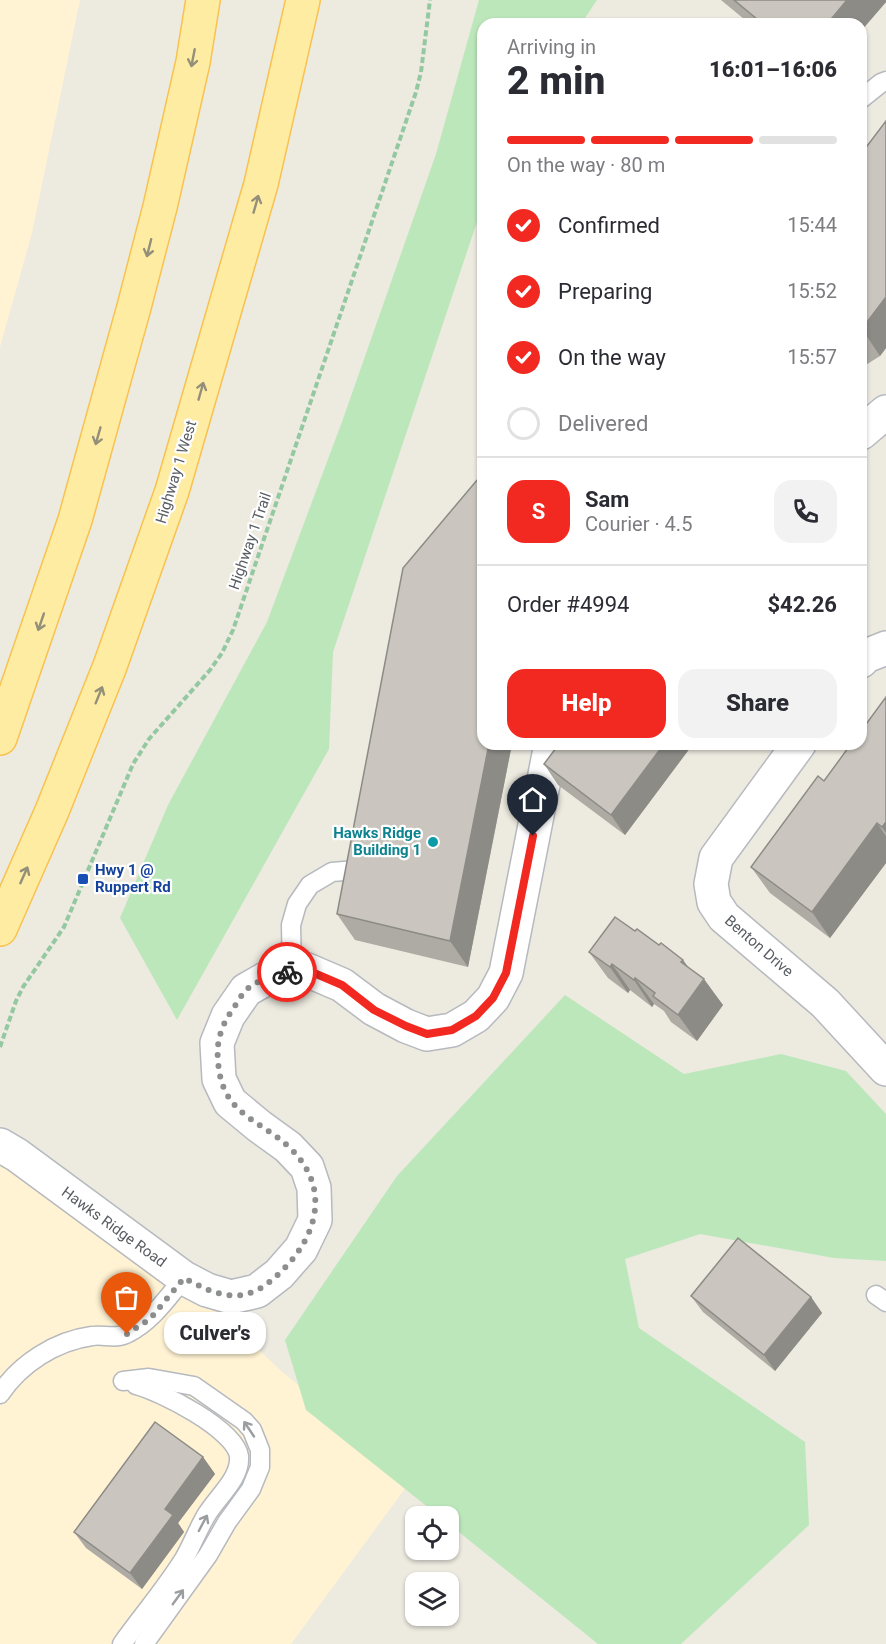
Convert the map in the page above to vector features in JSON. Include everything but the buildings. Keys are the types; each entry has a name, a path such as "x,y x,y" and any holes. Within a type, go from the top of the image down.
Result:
{"main road":[{"path":"0,738 75,520 134,307 188,84 203,0"},
{"name":"Highway 1 West","path":"0,929 52,811 106,676 172,491 261,184 303,0"}],"street":[{"path":"867,428 886,412"},
{"path":"867,656 886,648"},
{"name":"Hawks Ridge Road","path":"0,1145 17,1155 184,1278 207,1290 231,1297 257,1291 279,1274 301,1249 315,1220 314,1188 307,1167 288,1147 230,1102 219,1079 217,1043 228,1016 246,990 276,973 307,970 342,985 374,1010 427,1034 452,1030 476,1016 493,998 506,973 550,750"},
{"name":"Benton Drive","path":"794,750 716,858 711,884 714,902 724,917 825,1003 886,1069"}],"lane":[{"path":"867,94 881,82 886,81"},
{"path":"292,971 291,926 297,904 310,885 332,872 356,870"},
{"path":"0,1394 9,1380 32,1361 65,1343 94,1335 111,1338 127,1334 150,1319 184,1278"},
{"path":"122,1644 183,1559 207,1514 238,1471 239,1454 226,1435 182,1404 153,1389 123,1381 149,1378 194,1386 244,1421 252,1430 260,1450 260,1467 250,1489 208,1555 144,1644"}],"path":[{"name":"Highway 1 Trail","path":"0,1047 16,1001 64,927 133,764 149,739 210,670 222,653 233,630 416,92 421,72 430,0"}],"shaded area":[{"path":"0,0 80,0 32,233 0,347"},
{"path":"0,1145 184,1278 280,1370 412,1479 291,1644 0,1644"}],"green space":[{"path":"479,0 597,0 585,18 477,18 477,222 333,652 329,749 177,1020 120,918 168,805 267,622 343,419 436,154"},
{"path":"565,995 684,1074 781,1054 846,1071 886,1114 886,1261 834,1258 700,1234 625,1259 639,1328 805,1442 809,1525 681,1644 598,1644 459,1532 459,1506 426,1506 306,1410 285,1340 397,1176"}],"way so far":[{"path":"127,1334 150,1319 184,1278 207,1290 231,1297 257,1291 279,1274 301,1249 315,1220 314,1188 307,1167 288,1147 230,1102 219,1079 217,1043 228,1016 246,990 276,973 287,972"}],"place":[{"name":"Hawks Ridge Building 1","path":"433,842"},
{"name":"Hwy 1 @ Ruppert Rd","path":"83,879"},
{"name":"Culver's","path":"127,1334"}],"route":[{"path":"287,972 307,970 342,985 374,1010 427,1034 452,1030 476,1016 493,998 506,973 533,836"}]}
